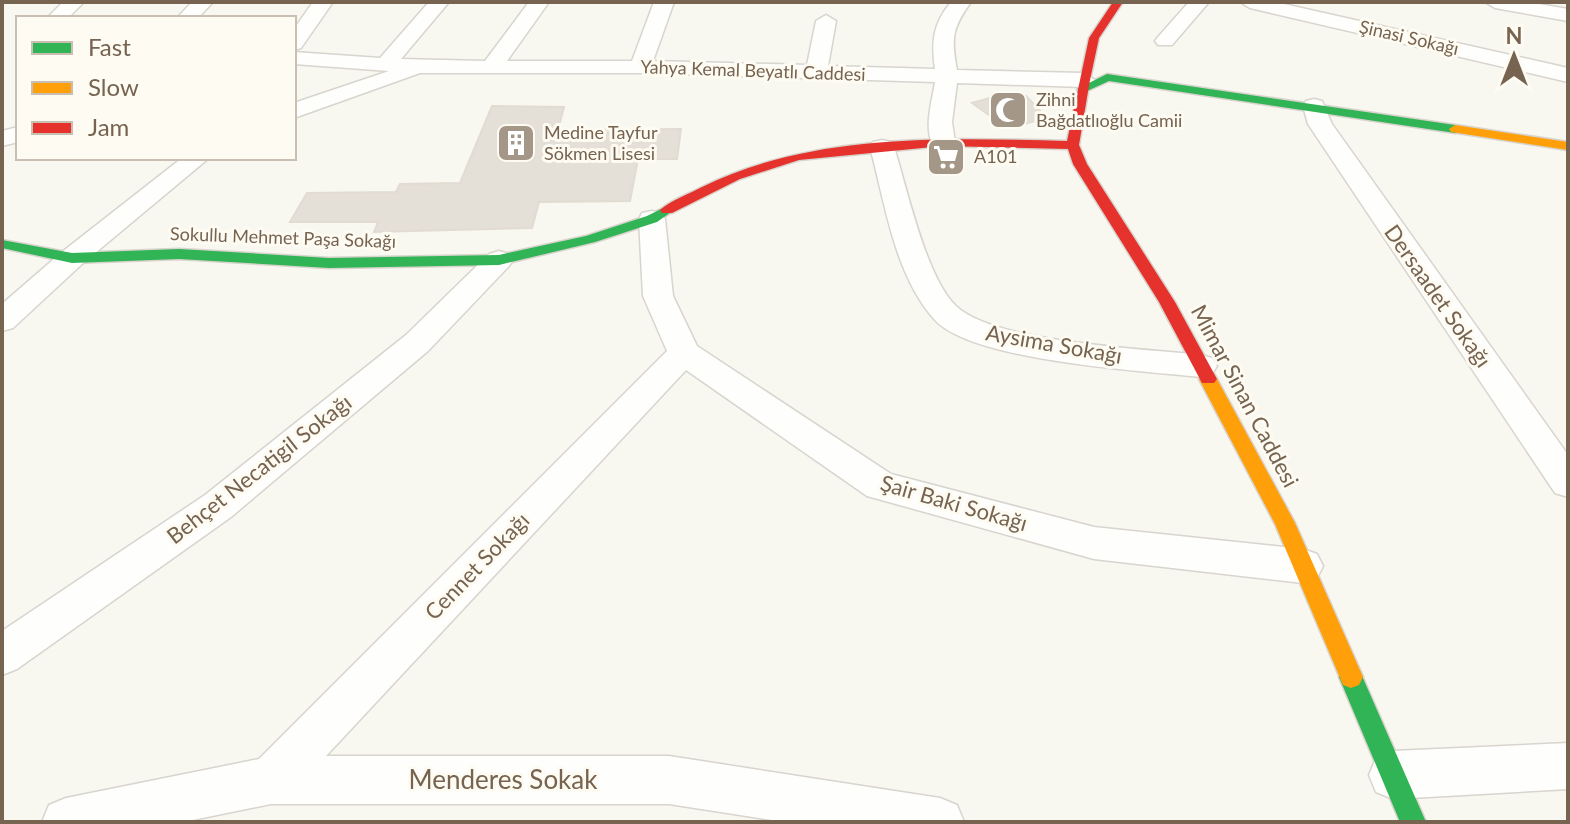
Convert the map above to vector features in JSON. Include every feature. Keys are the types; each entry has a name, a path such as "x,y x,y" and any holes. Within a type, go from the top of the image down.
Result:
{"street":[{"path":"59,16 74,2"},
{"path":"296,41 323,2"},
{"path":"387,63 439,2"},
{"path":"492,66 539,2"},
{"path":"640,67 664,2"},
{"path":"943,142 940,122 947,76 942,45 946,21 961,2"},
{"path":"1073,145 1094,38 1118,2"},
{"path":"1165,41 1199,2"},
{"name":"Şinasi Sokağı","path":"1250,2 1568,75"},
{"path":"1495,2 1568,15"},
{"path":"816,73 826,21"},
{"path":"296,58 421,67"},
{"path":"296,110 421,67"},
{"name":"Yahya Kemal Beyatlı Caddesi","path":"421,67 640,67 1085,78 1252,89 1314,106"},
{"name":"Yahya Kemal Beyatlı Caddesi","path":"1085,78 1107,77 1251,100 1314,106 1568,146"},
{"name":"Dersaadet Sokağı","path":"1314,106 1320,124 1568,483"},
{"name":"Sokullu Mehmet Paşa Sokağı","path":"2,244 72,258 179,254 329,263 499,260 590,239 652,219 735,176 798,156 943,142 1073,145"},
{"name":"Mimar Sinan Caddesi","path":"1073,145 1080,164 1167,302 1285,523 1413,822"},
{"name":"Aysima Sokağı","path":"882,147 923,274 947,316 988,336 1070,351 1201,366"},
{"path":"2,321 72,258 194,160"},
{"path":"652,219 658,296 684,353"},
{"name":"Behçet Necatigil Sokağı","path":"2,655 218,506 417,343 499,260"},
{"name":"Şair Baki Sokağı","path":"684,353 880,486 1094,543 1303,566"},
{"name":"Cennet Sokağı","path":"271,780 684,353"},
{"path":"1393,775 1568,766"},
{"name":"Menderes Sokak","path":"66,822 271,780 669,780 940,822"}],"building":[{"name":"Zihni Bağdatlıoğlu Camii","path":"1012,92 1020,98 1026,96 1047,118 1012,127 1003,125 972,103"},
{"name":"Medine Tayfur Sökmen Lisesi","path":"492,106 564,107 558,130 681,129 677,159 638,159 630,201 539,202 532,228 374,232 378,222 290,222 307,193 396,192 400,184 460,183"}],"traffic: fast":[{"path":"1083,89 1107,77 1455,129"},
{"path":"2,244 72,258 179,254 329,263 499,260 590,239 652,219 667,210"},
{"path":"1351,677 1413,822"}],"traffic: slow":[{"path":"1455,129 1568,146"},
{"path":"1208,379 1285,523 1351,677"}],"traffic: jam":[{"path":"1118,2 1094,38 1073,145 1080,164 1167,302 1208,379"},
{"path":"667,210 735,176 798,156 943,142 1073,145"}],"place":[{"name":"Zihni Bağdatlıoğlu Camii","path":"1008,110"},
{"name":"Medine Tayfur Sökmen Lisesi","path":"516,143"},
{"name":"A101","path":"946,157"}]}
